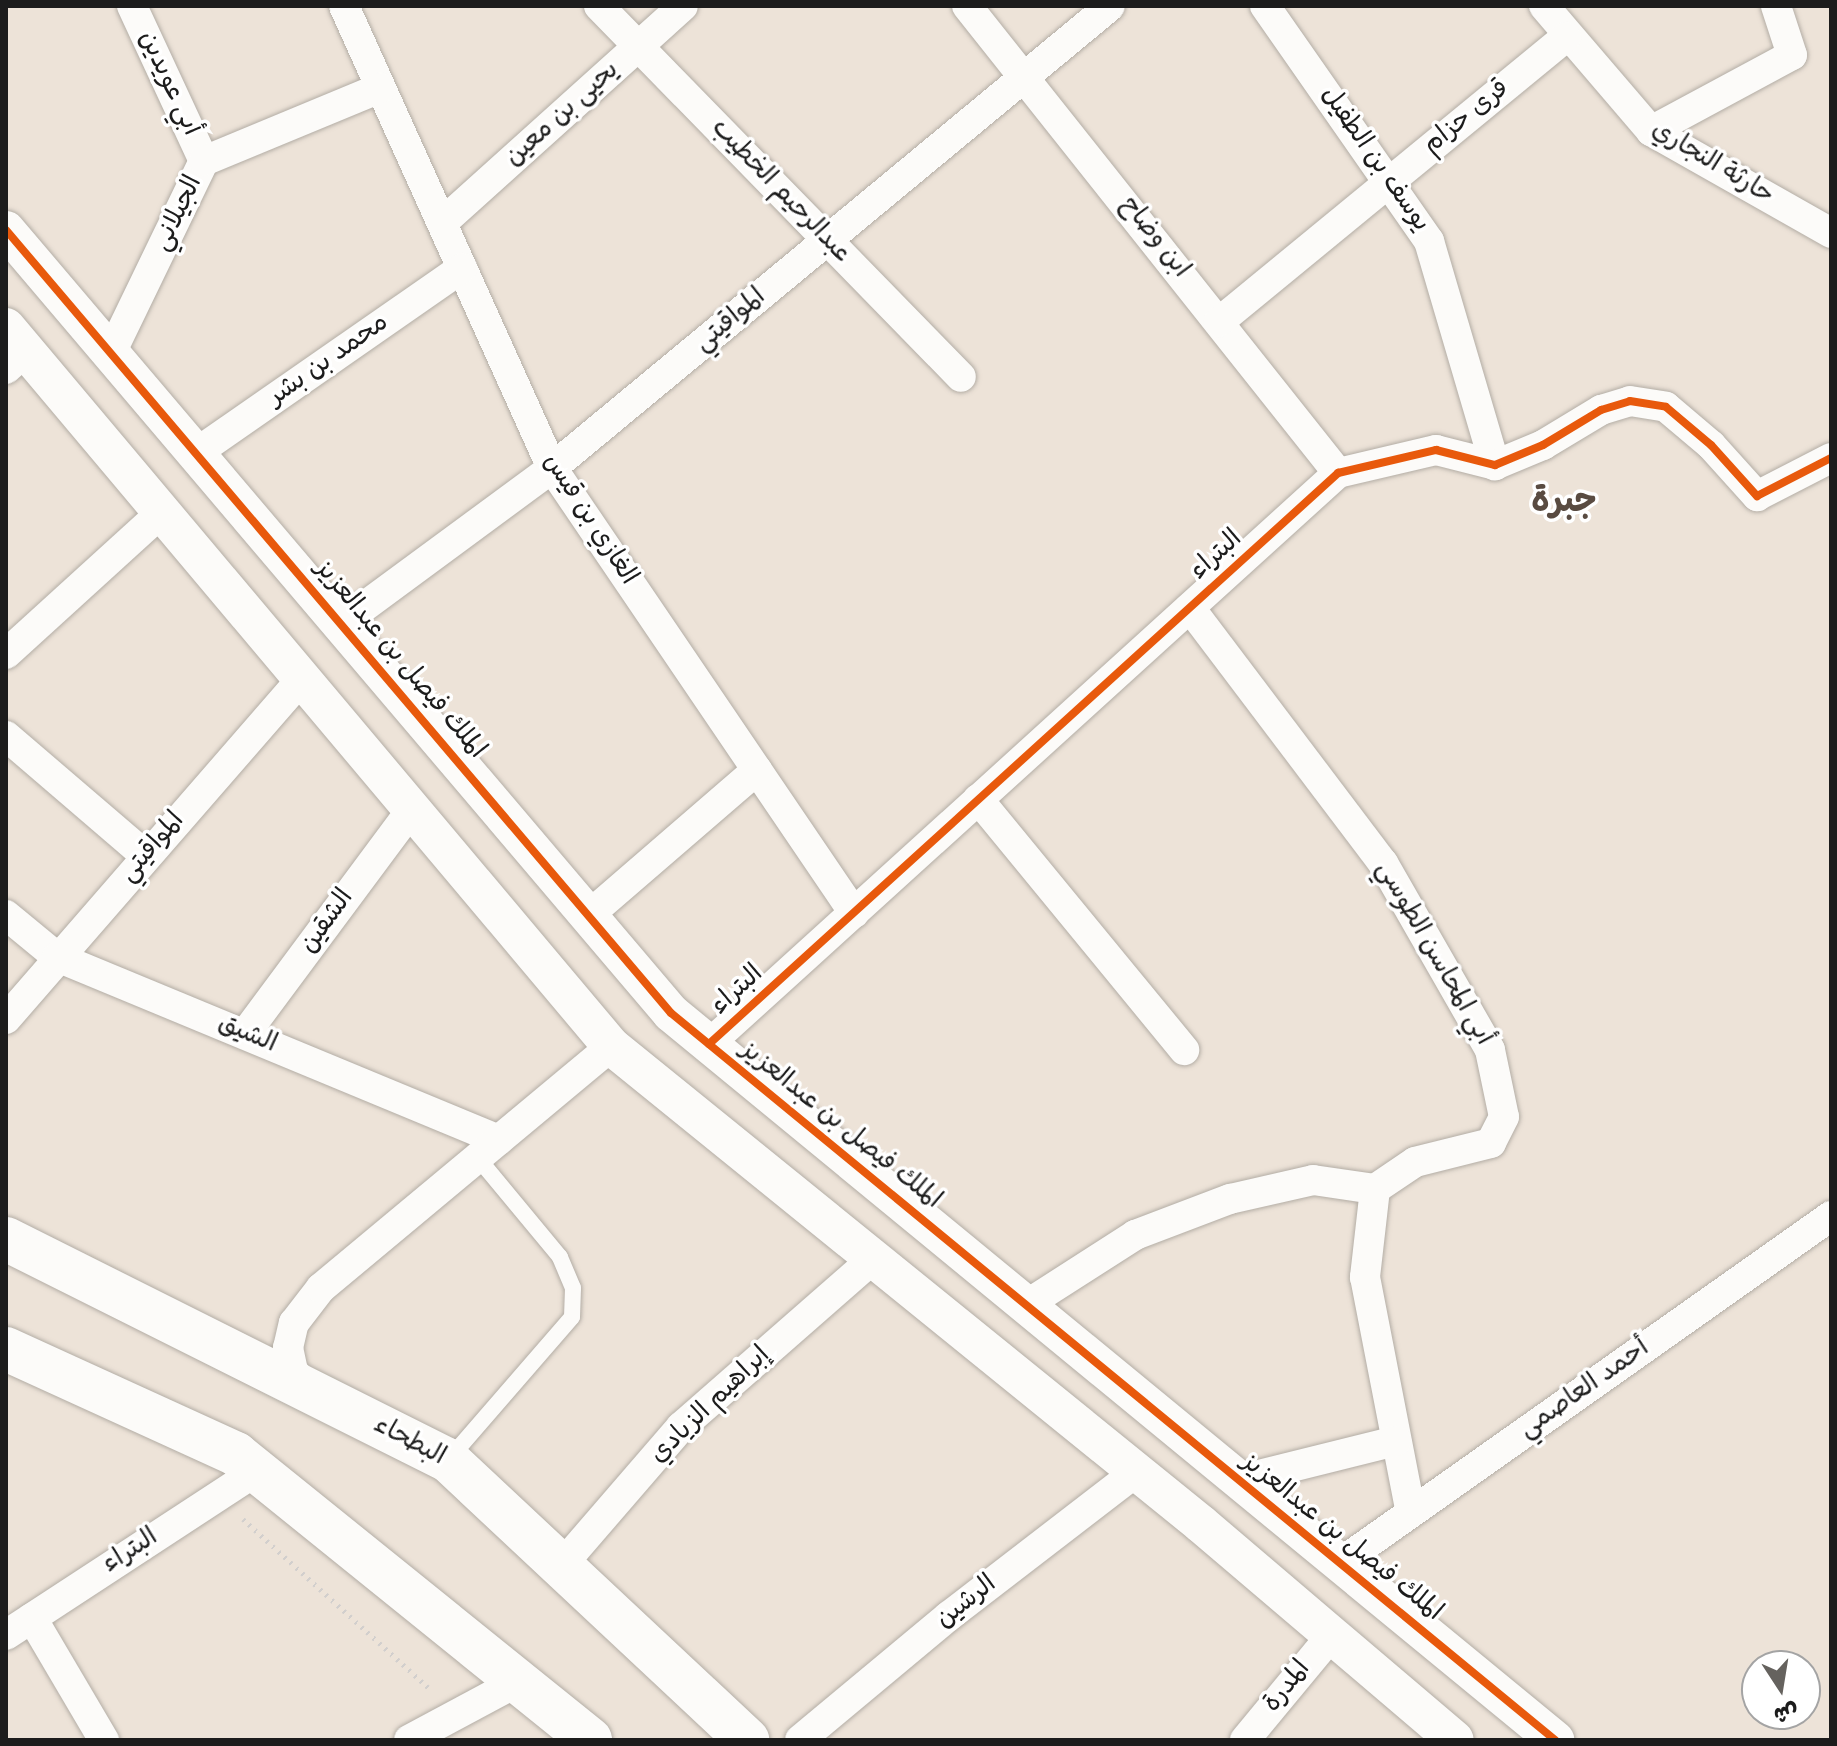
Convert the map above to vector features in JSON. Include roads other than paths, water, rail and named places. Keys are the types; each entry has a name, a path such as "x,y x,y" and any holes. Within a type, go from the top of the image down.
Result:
{"main road":[{"name":"البطحاء","path":"6,1239 448,1460 747,1740"},
{"path":"6,1349 236,1454 590,1740"}],"street":[{"name":"أبي عويدين","path":"132,6 204,161"},
{"name":"الغازي بن قيس","path":"344,6 552,468 854,913"},
{"name":"عبدالرحيم الخطيب","path":"599,6 961,377"},
{"name":"يحيى بن معين","path":"442,223 683,6"},
{"name":"ابن وضاح","path":"967,6 1338,473"},
{"name":"المواقيتي","path":"342,623 552,468 1110,6"},
{"name":"يوسف بن الطفيل","path":"1265,6 1391,181 1429,241 1495,465"},
{"name":"حارثة النجاري","path":"1544,6 1566,37 1651,131 1831,233"},
{"path":"1651,131 1792,55 1776,6"},
{"name":"قرى حزام","path":"1219,322 1566,37"},
{"name":"الجيلاني","path":"111,353 204,161 380,88"},
{"name":"الملك فيصل بن عبدالعزيز","path":"6,230 671,1013 1555,1740"},
{"name":"محمد بن بشر","path":"196,453 462,268"},
{"path":"13,349 162,512 611,1046 1137,1471 1455,1740"},
{"path":"1495,465 1543,445 1601,410 1630,401 1666,407 1711,445 1757,496 1831,458"},
{"name":"البتراء","path":"709,1044 1338,473 1436,450 1495,465"},
{"path":"6,654 162,512"},
{"name":"أبي المحاسن الطوسي","path":"1190,608 1383,863 1490,1050 1504,1117 1491,1143 1415,1162 1375,1189"},
{"name":"المواقيتي","path":"6,1019 302,679"},
{"path":"6,736 146,856"},
{"path":"589,915 757,770"},
{"path":"978,799 1184,1050"},
{"name":"الشقين","path":"245,1034 412,809"},
{"name":"الشيق","path":"6,915 57,957 245,1034 488,1149"},
{"path":"311,1392 293,1371 288,1348 294,1323 321,1288 611,1046"},
{"path":"1026,1305 1135,1235 1230,1199 1313,1180 1375,1189 1365,1277 1411,1513"},
{"name":"أحمد العاصمي","path":"1340,1563 1831,1216"},
{"name":"إبراهيم الزيادي","path":"561,1566 681,1427 874,1258"},
{"path":"1239,1480 1396,1441"},
{"name":"البتراء","path":"6,1635 257,1471"},
{"name":"الرشين","path":"800,1740 949,1616 1137,1471"},
{"path":"32,1618 104,1740"},
{"name":"المدرة","path":"1245,1740 1332,1635"},
{"path":"409,1740 517,1682"}],"lane":[{"path":"448,1460 572,1317 573,1288 560,1257 488,1149"}],"district":[{"name":"جبرة","path":"1564,504"}]}
